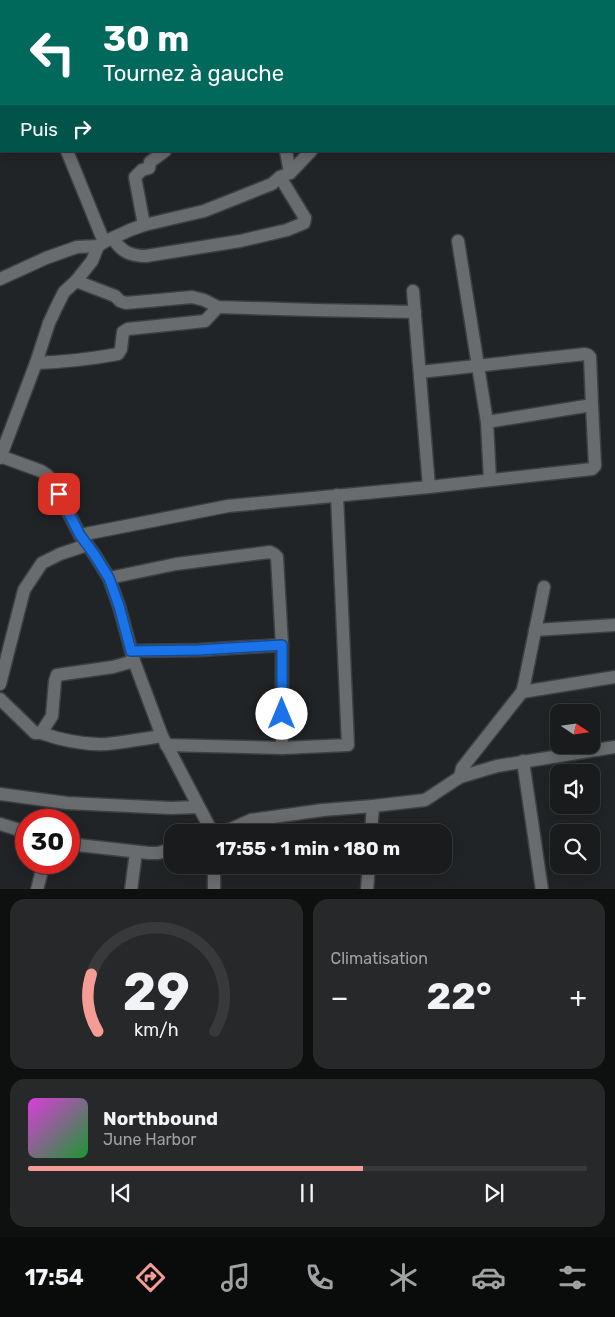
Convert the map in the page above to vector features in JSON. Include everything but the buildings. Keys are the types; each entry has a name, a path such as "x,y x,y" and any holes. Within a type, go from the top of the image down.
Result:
{"street":[{"path":"67,152 105,242 137,256 240,240 287,230 304,223 306,218 285,175 286,152"},
{"path":"144,225 135,177 142,170 148,168 150,162 164,152"},
{"path":"0,279 46,258 77,247 105,242 144,225 204,211 272,184 285,175 310,152"},
{"path":"458,241 487,422 490,480"},
{"path":"105,242 76,281 64,292 56,308 0,457 41,471 52,481 83,540 109,578 119,606 132,656 164,741 208,824"},
{"path":"76,281 116,296 120,301 126,303 192,298 204,300 218,307 415,312"},
{"path":"413,290 429,487"},
{"path":"36,363 89,360 118,354 121,350 123,332 128,329 205,321 218,307"},
{"path":"0,684 24,590 42,563 83,540 228,506 337,494 429,487 594,468 590,357 588,355 420,372"},
{"path":"487,422 592,405"},
{"path":"0,699 35,733 78,742 105,744 164,741 282,748 348,745 337,494"},
{"path":"109,578 176,564 270,552 274,554 277,557 282,645 282,748"},
{"path":"460,777 462,768 522,692 544,587"},
{"path":"536,630 615,625"},
{"path":"41,733 52,716 57,675 113,667 132,656 282,645"},
{"path":"522,692 615,677"},
{"path":"242,824 251,820 323,810 426,800 460,777 498,766 615,746"},
{"path":"522,761 542,889"},
{"path":"0,794 67,803 171,808 198,807"},
{"path":"372,824 373,806"},
{"path":"0,824 15,829"},
{"path":"80,845 136,852 158,853 164,851"},
{"path":"131,889 136,852"},
{"path":"38,889 41,874"},
{"path":"214,874 214,889"},
{"path":"367,889 368,874"}],"route":[{"path":"59,494 80,535 109,578 131,651 199,650 282,645 282,714"}]}
